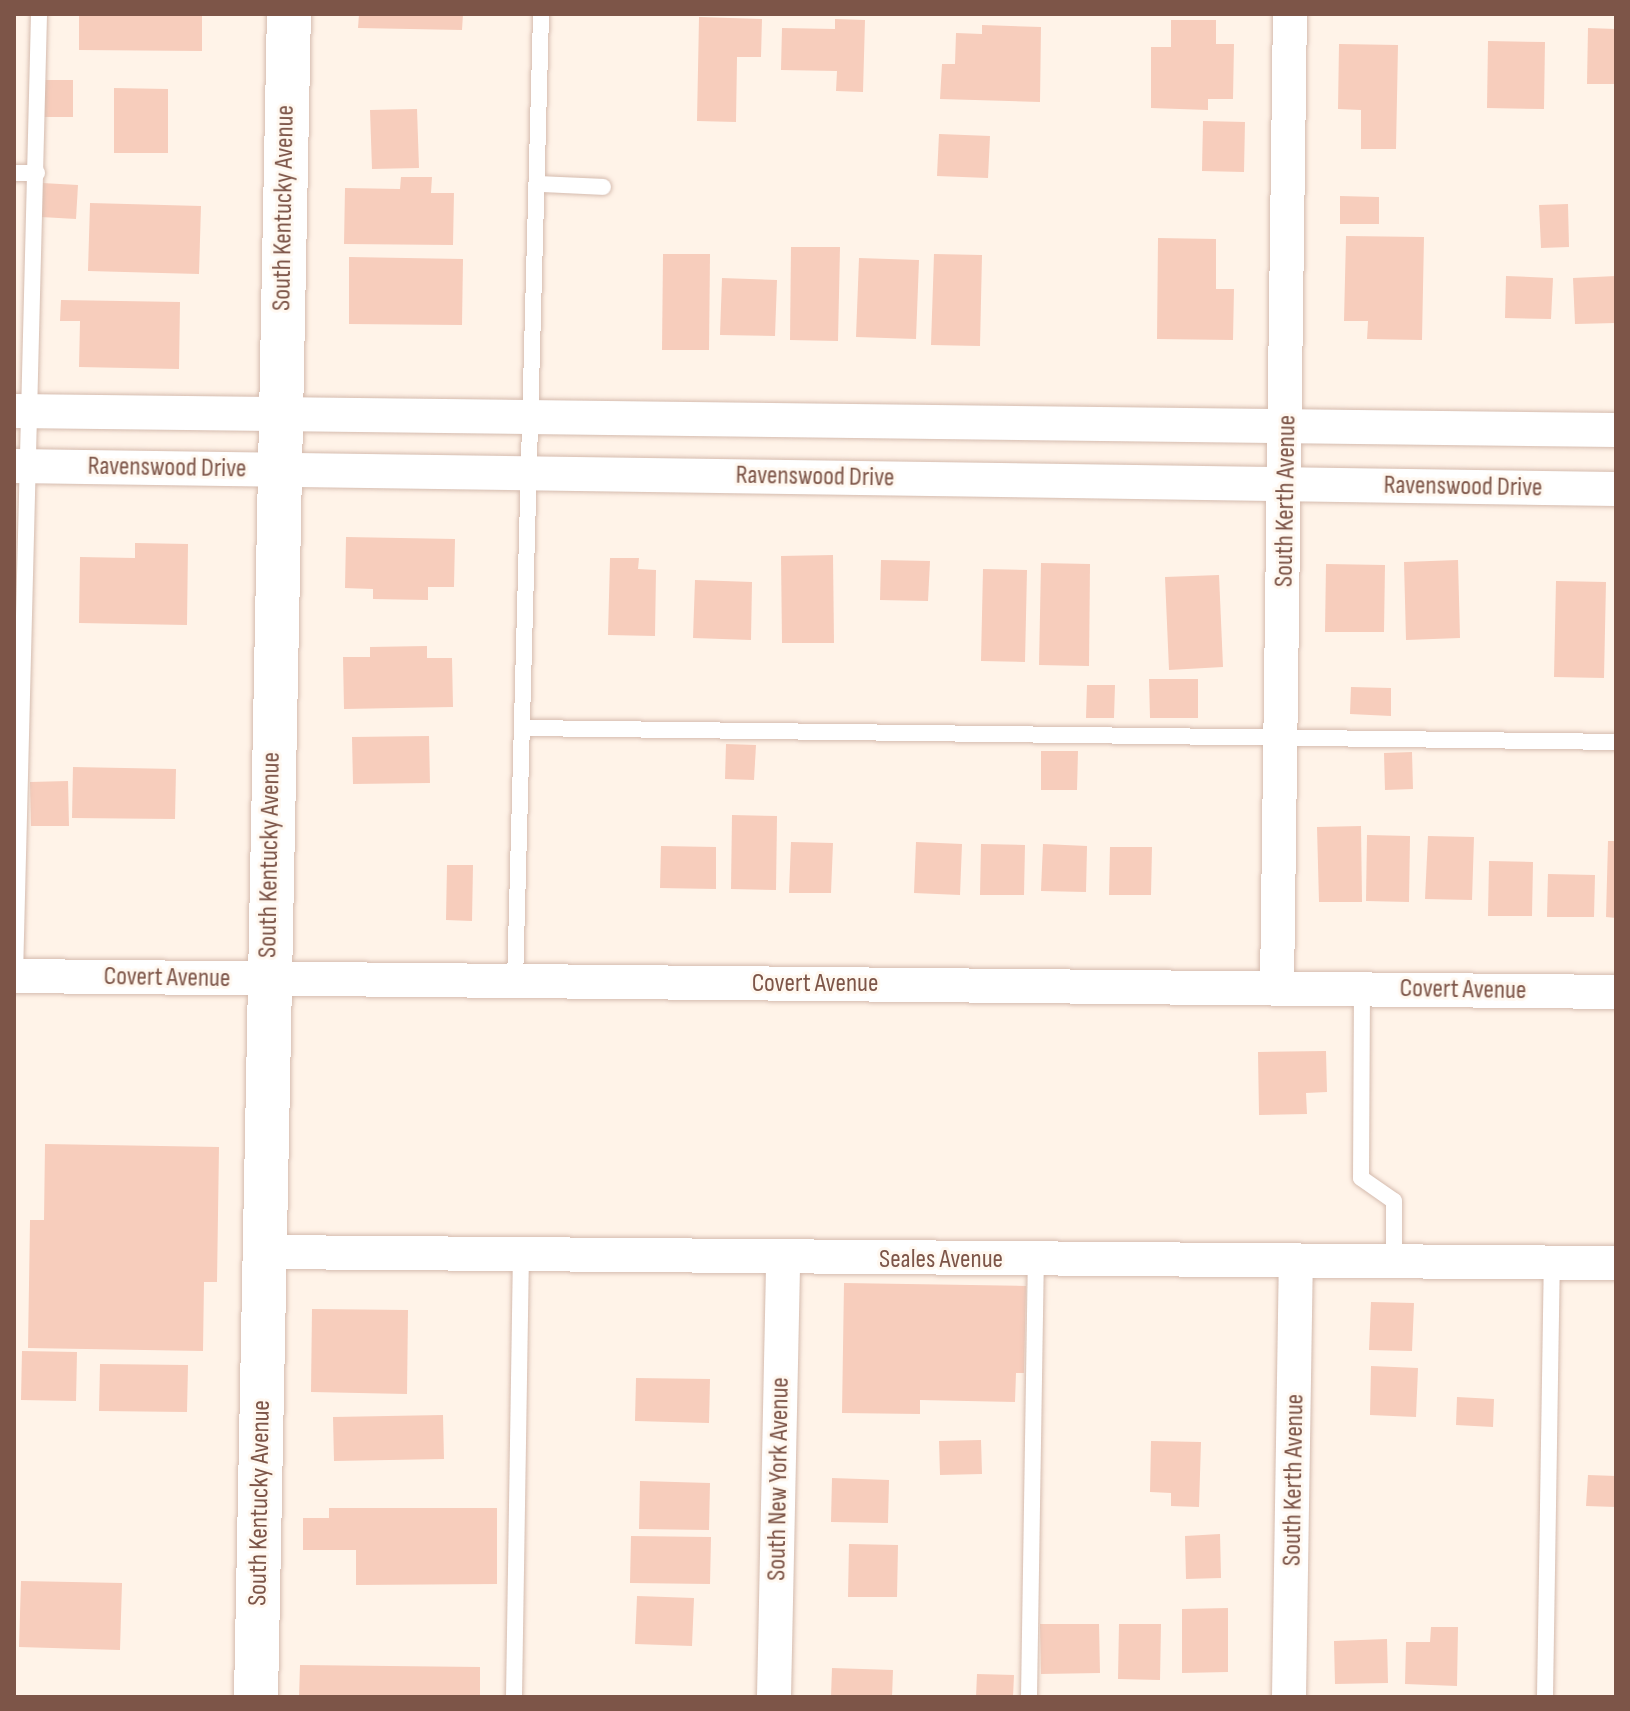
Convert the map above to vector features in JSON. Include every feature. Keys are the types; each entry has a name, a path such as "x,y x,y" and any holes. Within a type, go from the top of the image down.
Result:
{"street":[{"name":"South Kentucky Avenue","path":"256,1697 267,979 289,14"},
{"name":"South Kerth Avenue","path":"1277,988 1280,736 1288,485 1290,14"},
{"name":"Ravenswood Drive","path":"20,412 280,416 532,415 1616,430"},
{"name":"Ravenswood Drive","path":"20,466 1616,489"},
{"name":"Covert Avenue","path":"15,976 1616,992"},
{"name":"Seales Avenue","path":"265,1252 783,1260 1616,1263"},
{"name":"South New York Avenue","path":"774,1697 783,1260"},
{"name":"South Kerth Avenue","path":"1289,1697 1296,1262"}],"lane":[{"path":"15,976 20,412 37,173 39,14"},
{"path":"515,982 540,184 541,14"},
{"path":"14,173 37,173"},
{"path":"540,184 603,187"},
{"path":"523,728 1616,742"},
{"path":"1362,989 1361,1178 1394,1201 1394,1262"},
{"path":"514,1697 521,1256"},
{"path":"1029,1697 1036,1260"},
{"path":"1545,1697 1552,1261"}],"building":[{"path":"79,14 202,14 202,51 79,50"},
{"path":"359,14 463,14 462,30 358,28"},
{"path":"699,17 762,19 761,57 737,57 736,122 697,121"},
{"path":"835,19 865,20 863,92 836,91 837,71 781,70 782,28 835,29"},
{"path":"1171,20 1216,20 1216,44 1234,44 1233,99 1208,99 1208,110 1151,108 1151,47 1171,47"},
{"path":"982,25 1041,27 1040,102 940,99 942,64 955,64 956,33 982,34"},
{"path":"1588,28 1616,29 1616,84 1587,84"},
{"path":"1488,41 1545,42 1544,109 1487,108"},
{"path":"1339,44 1398,45 1396,149 1361,149 1361,110 1338,109"},
{"path":"44,80 73,80 73,117 44,117"},
{"path":"114,88 168,89 168,153 114,153"},
{"path":"417,109 419,168 372,169 370,110"},
{"path":"1203,121 1245,122 1244,172 1202,171"},
{"path":"939,134 990,136 988,178 937,176"},
{"path":"401,177 432,177 431,193 454,193 453,245 344,244 345,188 400,189"},
{"path":"42,183 78,185 76,219 41,217"},
{"path":"1340,196 1379,197 1379,224 1340,224"},
{"path":"90,203 201,206 199,274 88,271"},
{"path":"1568,204 1569,247 1541,248 1539,205"},
{"path":"1346,236 1424,237 1422,340 1367,339 1368,321 1344,321"},
{"path":"1158,238 1216,239 1216,289 1234,289 1233,340 1157,339"},
{"path":"791,247 840,247 838,341 790,340"},
{"path":"663,254 710,254 709,350 662,350"},
{"path":"934,254 982,255 980,346 931,345"},
{"path":"349,257 463,259 462,325 349,324"},
{"path":"859,258 919,260 916,339 856,337"},
{"path":"1506,276 1553,278 1551,319 1505,318"},
{"path":"1616,276 1616,323 1575,324 1573,278"},
{"path":"722,278 777,280 775,336 720,335"},
{"path":"61,300 180,302 179,369 79,367 80,321 60,321"},
{"path":"346,537 455,539 454,587 428,587 428,600 373,599 373,589 345,588"},
{"path":"135,543 188,544 187,625 79,623 80,557 135,558"},
{"path":"833,555 834,643 782,643 781,556"},
{"path":"610,558 639,558 638,569 656,570 655,636 608,635"},
{"path":"881,560 930,561 928,601 880,600"},
{"path":"1458,560 1460,638 1406,640 1404,562"},
{"path":"1041,563 1090,564 1089,666 1039,665"},
{"path":"1326,564 1385,565 1384,632 1325,632"},
{"path":"983,569 1027,570 1025,662 981,661"},
{"path":"1219,575 1223,667 1169,670 1165,577"},
{"path":"695,580 752,582 751,640 693,638"},
{"path":"1556,581 1606,582 1604,678 1554,677"},
{"path":"427,646 427,658 452,658 453,707 344,709 343,657 370,657 370,647"},
{"path":"1149,679 1198,679 1198,718 1150,718"},
{"path":"1087,685 1115,685 1114,718 1086,718"},
{"path":"1351,687 1391,688 1391,716 1350,714"},
{"path":"429,736 430,783 353,784 352,737"},
{"path":"726,744 756,745 754,780 725,779"},
{"path":"1041,751 1078,751 1077,790 1041,790"},
{"path":"1412,752 1413,789 1385,790 1384,753"},
{"path":"73,767 176,769 175,819 72,818"},
{"path":"68,781 69,826 31,826 30,782"},
{"path":"732,815 777,816 776,890 731,889"},
{"path":"1361,826 1362,902 1319,902 1317,827"},
{"path":"1367,835 1410,836 1409,902 1366,901"},
{"path":"1428,836 1474,837 1472,900 1425,899"},
{"path":"1608,841 1616,841 1616,918 1606,917"},
{"path":"791,842 833,843 831,893 789,893"},
{"path":"916,842 962,844 960,895 914,893"},
{"path":"981,844 1025,845 1024,895 980,895"},
{"path":"1043,844 1087,846 1086,892 1041,891"},
{"path":"661,846 716,847 716,889 660,888"},
{"path":"1110,847 1152,847 1151,895 1109,895"},
{"path":"1489,861 1533,862 1532,916 1488,916"},
{"path":"447,865 473,865 472,921 446,920"},
{"path":"1548,874 1595,875 1594,917 1547,917"},
{"path":"1326,1051 1327,1092 1306,1093 1307,1114 1259,1115 1258,1052"},
{"path":"45,1144 219,1147 217,1282 204,1282 203,1351 28,1348 30,1220 44,1220"},
{"path":"844,1283 1026,1286 1024,1373 1016,1373 1015,1402 920,1400 920,1414 842,1413"},
{"path":"1371,1302 1414,1303 1412,1351 1369,1350"},
{"path":"312,1309 408,1310 407,1394 311,1392"},
{"path":"22,1351 77,1352 76,1401 21,1400"},
{"path":"100,1364 188,1365 187,1412 99,1411"},
{"path":"1371,1366 1418,1368 1416,1417 1370,1415"},
{"path":"636,1378 710,1379 709,1423 635,1421"},
{"path":"1457,1397 1494,1399 1493,1427 1456,1425"},
{"path":"443,1415 444,1459 334,1461 333,1417"},
{"path":"981,1440 982,1474 940,1475 939,1441"},
{"path":"1151,1441 1201,1442 1199,1507 1171,1506 1171,1493 1150,1492"},
{"path":"1588,1475 1616,1476 1616,1507 1586,1506"},
{"path":"832,1478 889,1480 888,1523 831,1522"},
{"path":"640,1481 710,1483 709,1530 639,1529"},
{"path":"329,1508 497,1508 497,1584 356,1585 356,1550 303,1550 303,1518 329,1518"},
{"path":"1220,1534 1221,1578 1186,1579 1185,1536"},
{"path":"631,1536 711,1537 710,1584 630,1583"},
{"path":"849,1544 898,1545 897,1597 848,1597"},
{"path":"21,1581 122,1583 120,1650 19,1647"},
{"path":"637,1596 694,1598 692,1646 635,1644"},
{"path":"1228,1608 1228,1672 1182,1673 1182,1609"},
{"path":"1040,1624 1099,1624 1100,1673 1041,1674"},
{"path":"1119,1624 1161,1624 1160,1680 1118,1679"},
{"path":"1431,1627 1458,1627 1457,1686 1405,1684 1406,1642 1430,1642"},
{"path":"1387,1639 1388,1683 1335,1684 1334,1641"},
{"path":"300,1665 480,1667 480,1697 299,1697"},
{"path":"832,1668 893,1670 892,1697 831,1697"},
{"path":"977,1674 1014,1675 1013,1697 976,1697"}]}
